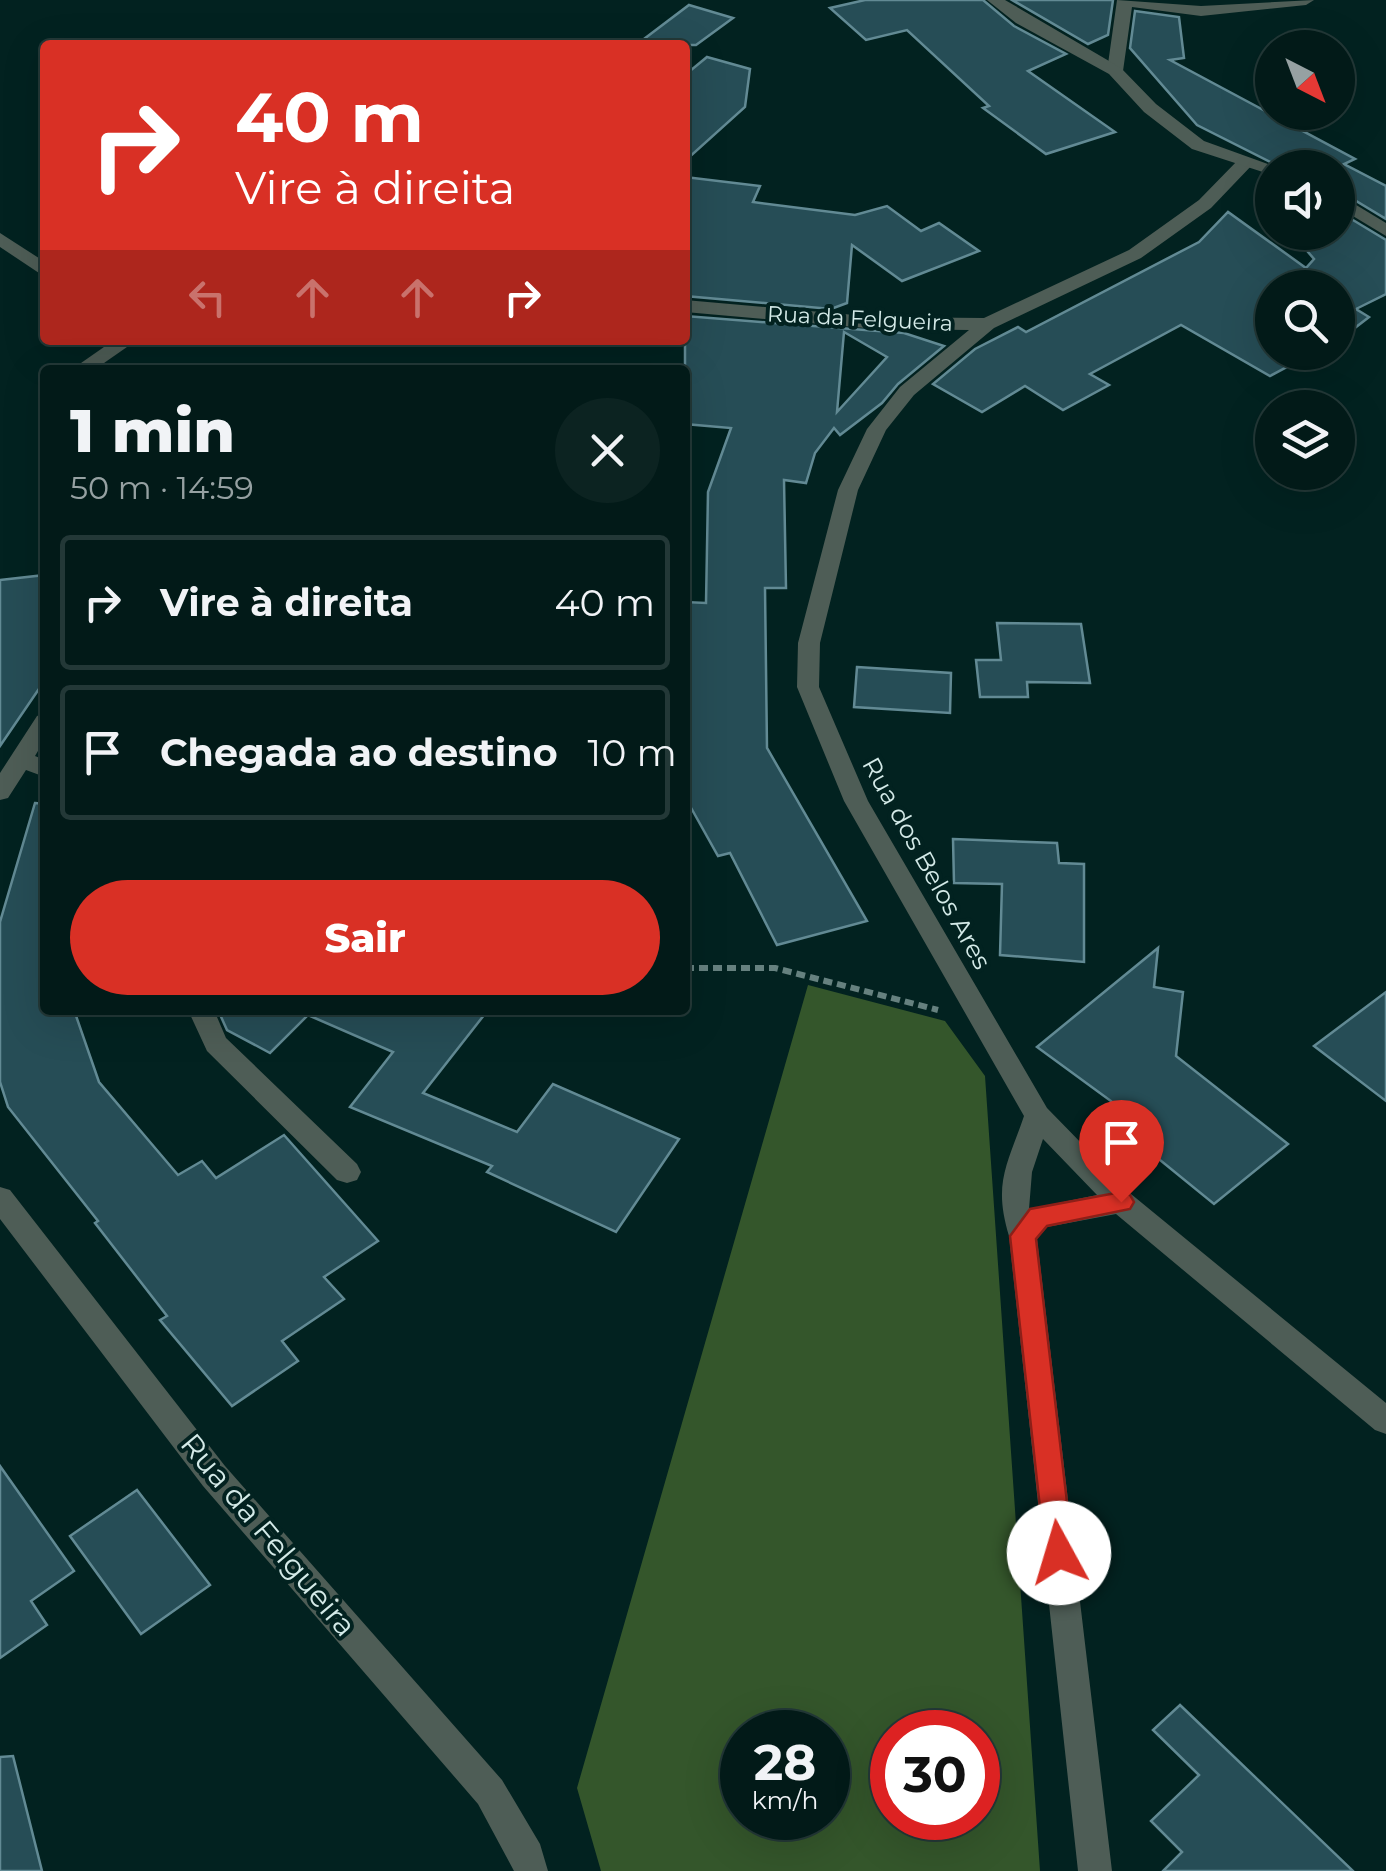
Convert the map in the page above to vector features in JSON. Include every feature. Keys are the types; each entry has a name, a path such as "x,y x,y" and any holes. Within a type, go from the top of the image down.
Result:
{"street":[{"path":"994,0 1114,72 1150,108 1198,145 1255,166"},
{"path":"1114,72 1125,1 1200,11 1306,0"},
{"name":"Rua da Felgueira","path":"690,306 876,323 987,324 1135,254 1205,204 1245,163"},
{"path":"1355,210 1386,231"},
{"path":"0,238 40,267"},
{"name":"Rua dos Belos Ares","path":"987,324 907,391 877,429 848,490 810,643 808,687 856,800 1038,1116 1121,1202 1386,1421"},
{"path":"89,365 119,345"},
{"path":"0,792 40,729"},
{"path":"20,759 40,767"},
{"path":"203,1015 216,1044 347,1172"},
{"path":"1038,1116 1018,1172 1012,1203 1023,1236 1095,1871"},
{"name":"Rua da Felgueira","path":"0,1198 214,1476 490,1792 528,1856 531,1871"},
{"path":"1023,1236 1039,1217 1121,1202"}],"path":[{"path":"690,968 775,968 986,1023"}],"green space":[{"path":"808,985 945,1021 985,1076 1040,1871 601,1871 577,1788"}],"building":[{"path":"865,0 983,0 1014,26 1066,54 1028,71 1115,132 1046,154 983,108 989,106 907,30 866,40 830,8"},
{"path":"1012,0 1113,0 1108,35 1088,44"},
{"path":"689,5 733,18 696,45 690,45 690,40 643,40"},
{"path":"1135,11 1179,17 1184,58 1170,60 1255,105 1255,130 1301,130 1338,150 1255,150 1255,154 1197,125 1130,48"},
{"path":"707,57 750,69 745,107 690,156 690,71"},
{"path":"1355,170 1386,186 1386,219 1355,200"},
{"path":"690,178 760,186 753,202 855,215 887,206 921,231 939,223 979,251 902,281 852,245 847,303 831,309 690,296"},
{"path":"1228,212 1255,231 1255,250 1281,250 1306,268 1314,259 1306,250 1355,250 1355,221 1386,240 1386,294 1356,309 1369,317 1355,328 1355,270 1255,270 1255,367 1181,325 1090,374 1109,385 1063,410 1025,386 982,412 933,384 975,349 1018,327 1026,332 1199,242"},
{"path":"690,316 904,333 944,346 840,435 834,428 815,453 806,483 784,480 786,588 765,588 767,748 867,921 777,945 730,853 718,856 690,806 690,602 706,603 708,492 731,428 690,424 690,365 685,365 685,345 690,345","holes":["844,332 887,357 837,412"]},
{"path":"1260,370 1281,370 1270,376"},
{"path":"40,576 40,687 0,746 0,580"},
{"path":"997,623 1081,624 1090,683 1027,682 1028,697 980,697 976,660 1001,660"},
{"path":"857,667 951,673 950,713 854,707"},
{"path":"35,803 40,804 40,1015 76,1015 99,1082 178,1175 202,1161 216,1178 284,1135 378,1241 324,1277 344,1299 282,1341 298,1361 232,1406 160,1320 167,1316 8,1107 0,1082 0,922"},
{"path":"953,839 1057,843 1059,863 1084,864 1084,962 1000,955 1002,884 954,883"},
{"path":"1158,948 1154,987 1183,992 1176,1056 1288,1144 1214,1204 1117,1125 1130,1115 1037,1047"},
{"path":"1386,992 1386,1101 1314,1046"},
{"path":"220,1015 308,1015 270,1053 227,1030"},
{"path":"308,1015 484,1015 423,1093 517,1132 553,1084 679,1139 616,1232 487,1172 492,1166 350,1107 393,1052"},
{"path":"0,1466 74,1571 31,1601 47,1625 0,1658"},
{"path":"137,1490 210,1585 141,1634 70,1536"},
{"path":"1180,1705 1353,1871 1163,1871 1182,1852 1151,1821 1199,1775 1153,1730"},
{"path":"13,1756 42,1871 0,1871 0,1757"}],"route":[{"path":"1059,1553 1023,1236 1039,1217 1121,1202"}]}
